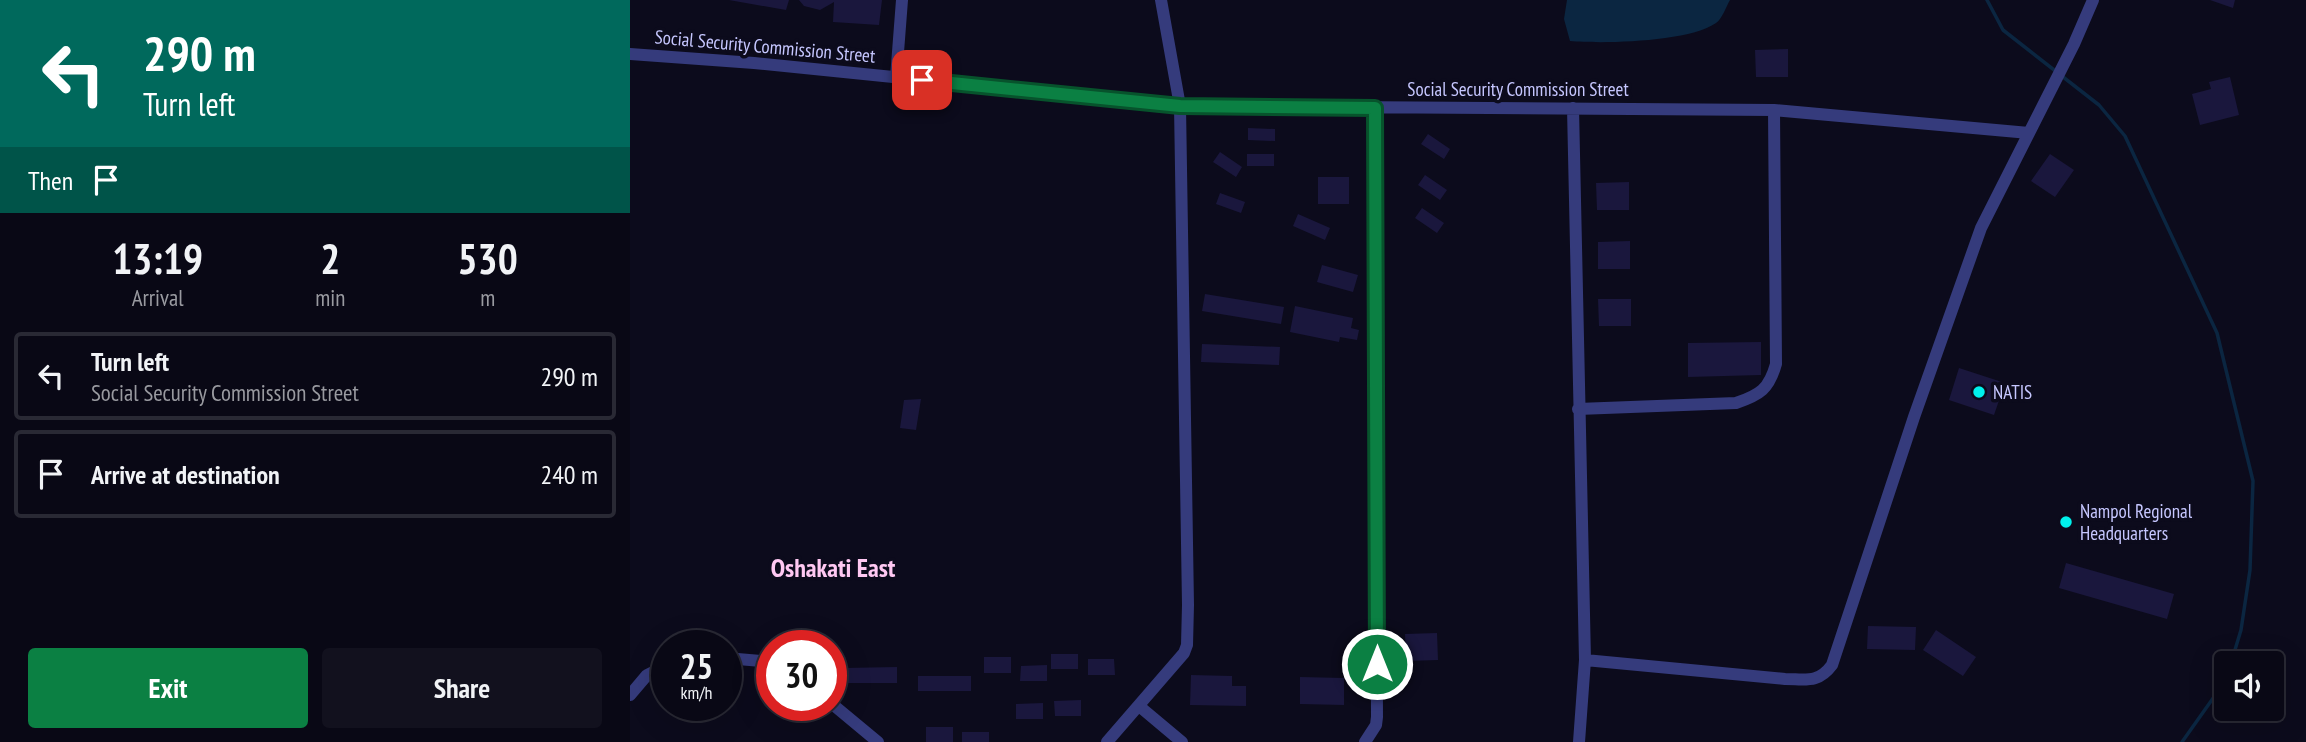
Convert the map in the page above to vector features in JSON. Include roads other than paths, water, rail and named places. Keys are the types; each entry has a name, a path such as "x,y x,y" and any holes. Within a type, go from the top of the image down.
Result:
{"street":[{"path":"896,78 902,0"},
{"path":"1107,742 1184,653 1187,645 1180,106 1161,0"},
{"path":"1585,660 1784,679 1818,679 1826,673 1832,665 1914,417 1981,228 2074,44 2093,0"},
{"name":"Social Security Commission Street","path":"630,54 766,64 1180,106 1774,110 2029,133"},
{"path":"1365,742 1376,725 1377,717 1375,108"},
{"path":"1573,108 1577,409 1585,660 1579,742"},
{"path":"1577,409 1736,402 1755,397 1765,388 1776,363 1774,110"},
{"path":"630,695 651,673"},
{"path":"1139,706 1182,742"},
{"path":"847,716 878,742"}],"water":[{"path":"1567,0 1730,0 1718,21 1703,29 1667,38 1603,42 1570,41 1564,19"}],"waterway":[{"path":"1987,0 2003,30 2099,105 2125,136 2217,333 2253,481 2250,570 2241,630 2235,651"},
{"path":"2182,742 2214,697"}],"place":[{"name":"NATIS","path":"1979,392"},
{"name":"Nampol Regional Headquarters","path":"2066,522"}],"district":[{"name":"Oshakati East","path":"833,567"}]}
